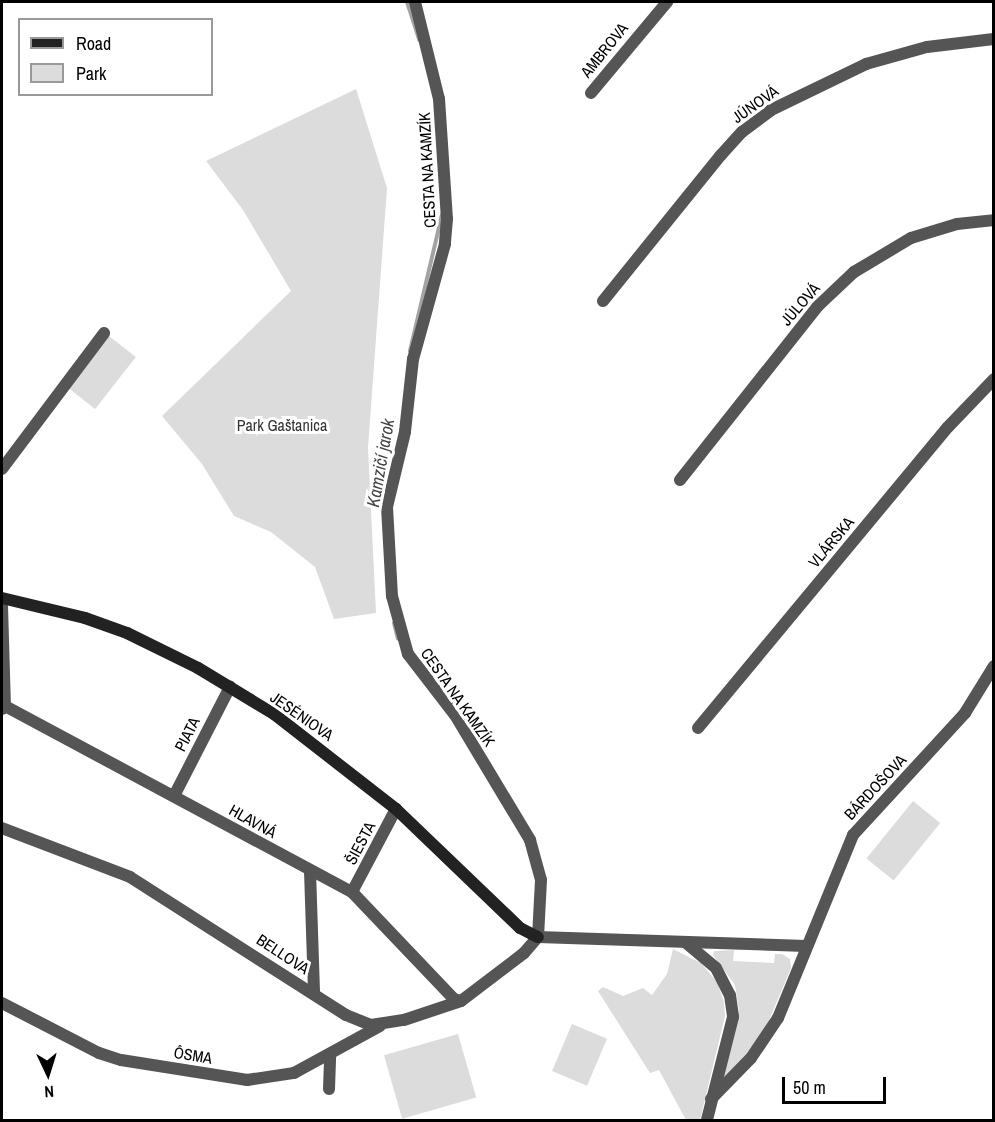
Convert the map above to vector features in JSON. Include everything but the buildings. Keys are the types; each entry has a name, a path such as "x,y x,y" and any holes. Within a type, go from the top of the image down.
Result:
{"street":[{"name":"CESTA NA KAMZÍK","path":"415,2 439,99 447,219 445,244 413,359 405,432 387,507 392,596 408,654 455,715 530,840 541,880 538,937"},
{"name":"AMBROVA","path":"591,93 667,2"},
{"name":"JÚNOVÁ","path":"603,302 721,155 742,132 771,110 866,64 927,47 993,39"},
{"name":"JÚLOVÁ","path":"680,480 818,306 854,272 911,238 957,224 993,220"},
{"path":"2,469 104,333"},
{"name":"VLÁRSKA","path":"698,728 948,427 993,379"},
{"name":"JESÉNIOVA","path":"2,598 85,618 127,633 230,687 316,743 396,809 520,928 538,937"},
{"path":"2,606 3,708"},
{"name":"BÁRDOŠOVA","path":"711,1099 751,1058 778,1018 853,835 965,713 993,666"},
{"name":"PIATA","path":"174,796 230,687"},
{"name":"HLAVNÁ","path":"3,708 174,796 352,892 454,999 461,1001"},
{"name":"ŠIESTA","path":"352,892 396,809"},
{"name":"BELLOVA","path":"2,828 130,876 354,1020 380,1026"},
{"path":"310,871 314,994"},
{"path":"380,1026 461,1001 524,953 538,937 806,946"},
{"path":"685,942 716,968 730,994 733,1017 707,1120"},
{"name":"ÔSMA","path":"2,1002 99,1053 121,1060 247,1080 276,1078 325,1060 380,1026"},
{"path":"325,1060 329,1089"}],"green space":[{"name":"Park Gaštanica","path":"356,89 387,188 368,448 376,613 334,619 315,567 271,532 234,516 202,464 162,416 291,291 243,210 206,161"},
{"path":"109,336 136,357 95,409 68,388"},
{"path":"913,801 940,823 894,881 866,859"},
{"path":"673,949 701,963 717,982 724,1002 725,1016 700,1120 686,1120 659,1070 650,1073 598,991 603,987 623,996 643,988 652,995 667,974"},
{"path":"734,950 733,961 774,963 775,954 782,954 790,959 791,968 762,1037 721,1086 739,1011 735,985 713,955 714,951"},
{"path":"572,1024 607,1039 587,1086 552,1071"},
{"path":"458,1034 476,1097 402,1119 384,1055"}],"waterway":[{"name":"Kamzičí jarok","path":"407,2 419,40"},
{"name":"Kamzičí jarok","path":"410,351 442,215"},
{"name":"Kamzičí jarok","path":"394,623 398,639"}]}
